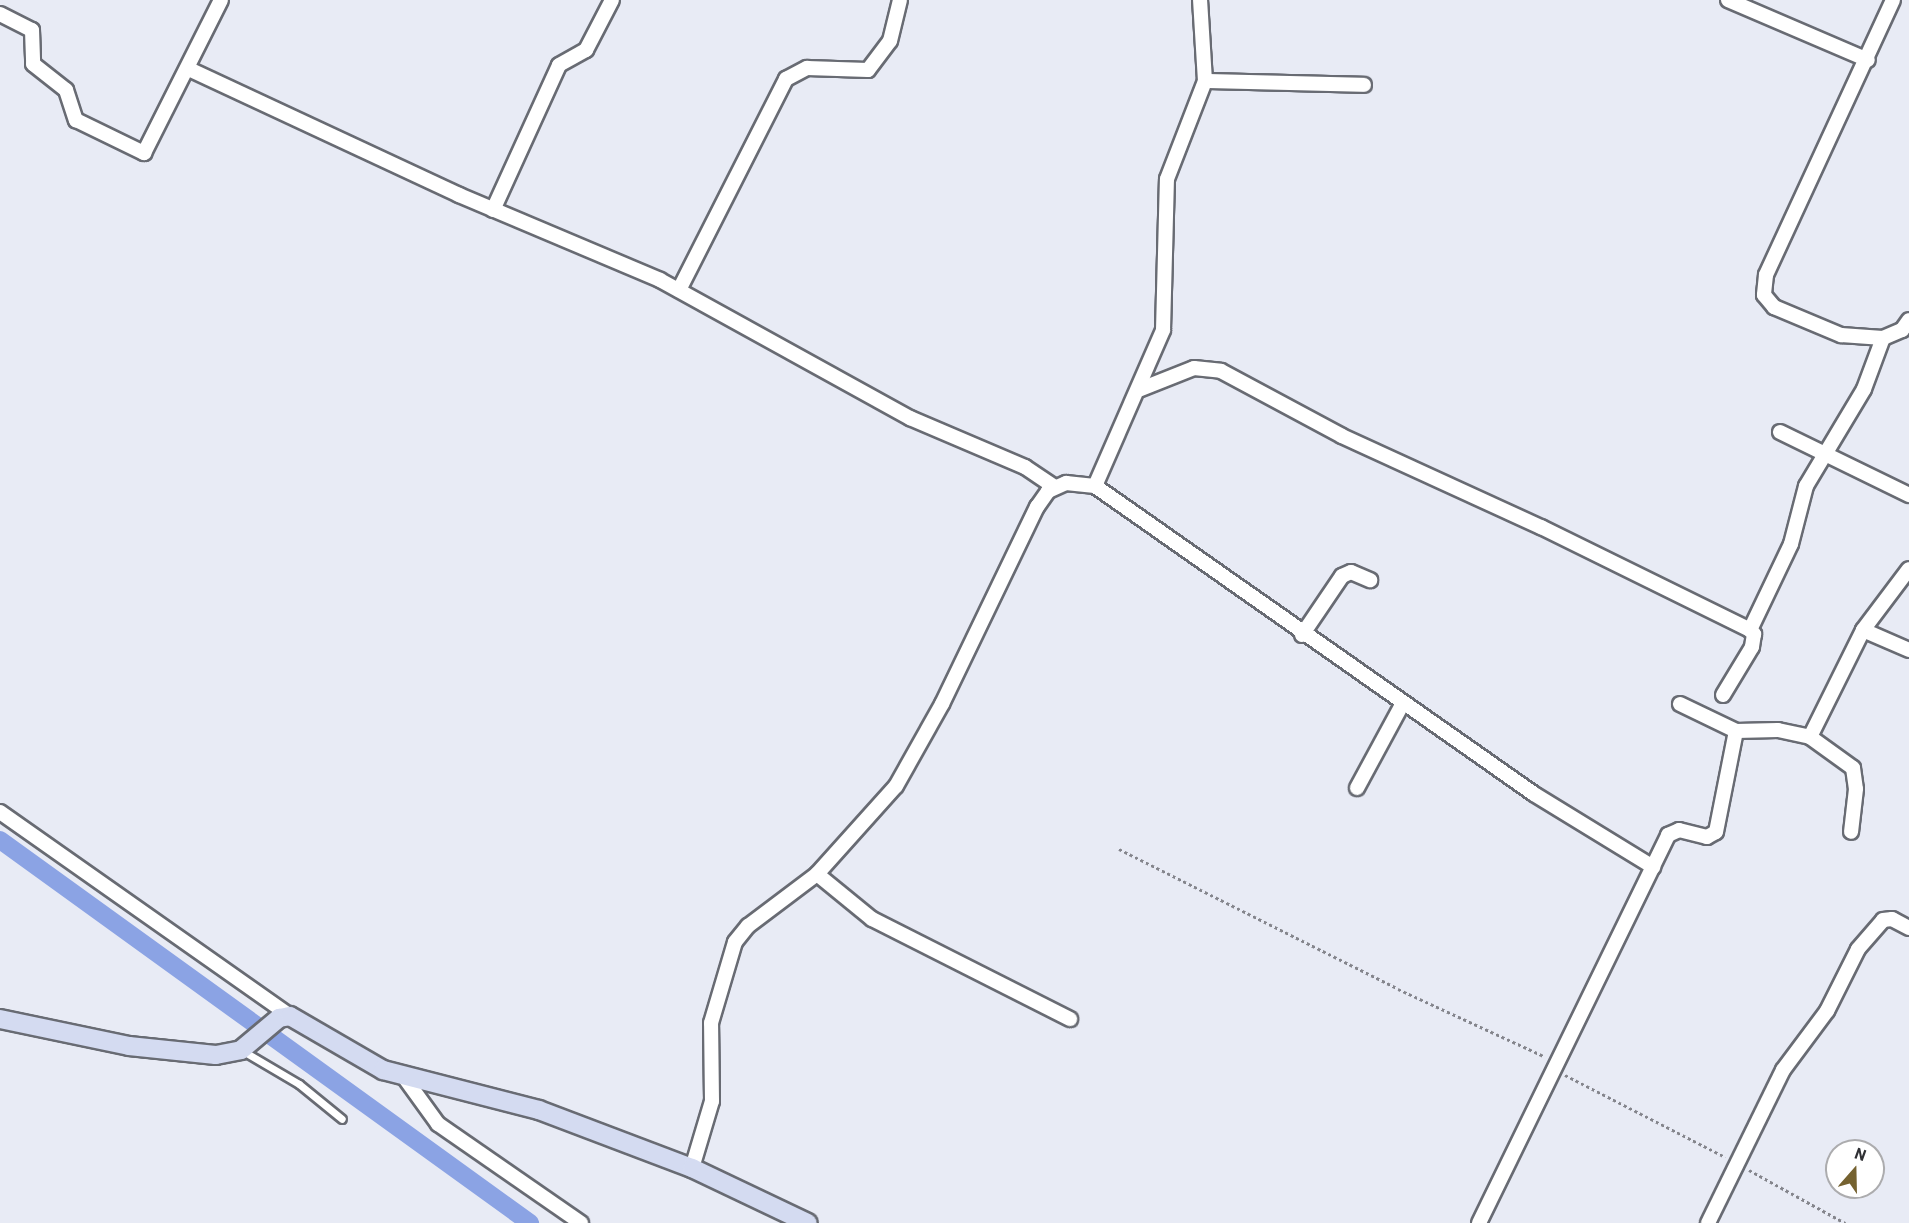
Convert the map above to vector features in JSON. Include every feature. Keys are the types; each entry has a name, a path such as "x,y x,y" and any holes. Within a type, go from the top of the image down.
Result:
{"street":[{"path":"0,14 32,30 33,64 66,90 76,120 138,152 152,145 222,0"},
{"path":"493,210 559,65 586,50 612,0"},
{"path":"679,290 786,79 807,68 868,70 890,41 900,0"},
{"path":"1095,486 1141,388 1161,336 1167,306 1167,179 1205,81 1200,0"},
{"path":"1728,0 1868,60"},
{"path":"1893,0 1868,60 1766,275 1764,295 1774,307 1827,331 1883,338 1902,330 1909,320"},
{"path":"189,69 493,210 679,290 910,418 1025,467 1055,487"},
{"path":"1205,81 1364,85"},
{"path":"1750,630 1791,544 1806,486 1864,389 1883,338"},
{"path":"1141,388 1194,368 1221,370 1342,436 1541,527 1750,630 1754,634 1752,647 1723,695"},
{"path":"1780,432 1909,495"},
{"path":"692,1168 711,1107 708,1039 730,952 748,926 817,874 875,813 907,768 1037,507 1055,487 1076,482 1095,486 1302,635 1542,800 1653,867"},
{"path":"1810,737 1863,630 1909,569"},
{"path":"1302,635 1342,576 1352,572 1370,580"},
{"path":"1863,630 1909,650"},
{"path":"1357,788 1403,703"},
{"path":"1680,704 1736,731 1778,730 1810,737 1852,768 1857,789 1851,832"},
{"path":"1479,1223 1653,867 1673,831 1707,837 1716,832 1736,731"},
{"path":"0,812 285,1017 368,1063 404,1077 507,1100 692,1168 808,1223"},
{"path":"817,874 872,919 1070,1019"},
{"path":"1708,1223 1786,1064 1827,1011 1867,936 1883,920 1909,928"},
{"path":"0,1019 129,1046 216,1055 246,1047 285,1017"},
{"path":"404,1077 438,1124 581,1223"}],"lane":[{"path":"246,1047 299,1084 342,1119"}],"path":[{"path":"1119,849 1557,1066 1845,1223"}],"waterway":[{"path":"0,840 530,1223"}]}
